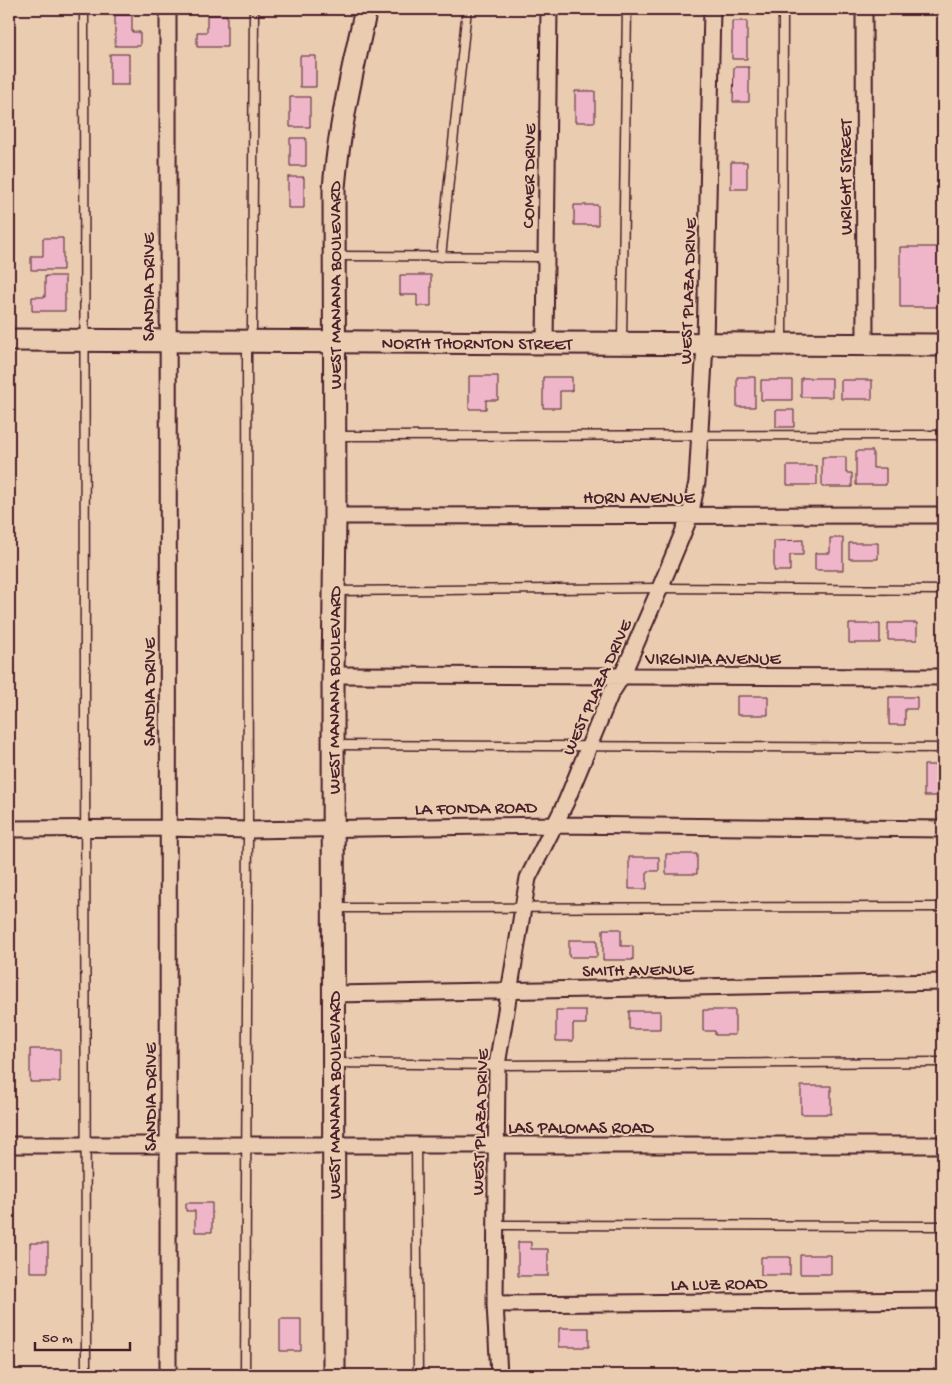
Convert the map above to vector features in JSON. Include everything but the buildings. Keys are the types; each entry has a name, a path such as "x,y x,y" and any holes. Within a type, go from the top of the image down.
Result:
{"street":[{"name":"SANDIA DRIVE","path":"168,9 167,342 170,1145 168,1375"},
{"name":"WEST MANANA BOULEVARD","path":"334,1375 334,188 337,148 346,97 366,9"},
{"name":"COMER DRIVE","path":"545,343 549,9"},
{"name":"WEST PLAZA DRIVE","path":"499,1375 495,1304 497,1065 528,878 554,825 610,695 622,676 660,588 690,516 697,482 705,344 712,9"},
{"name":"WRIGHT STREET","path":"864,9 864,345"},
{"name":"NORTH THORNTON STREET","path":"9,340 943,345"},
{"name":"HORN AVENUE","path":"335,516 943,514"},
{"name":"VIRGINIA AVENUE","path":"333,675 943,677"},
{"name":"LA FONDA ROAD","path":"9,828 248,830 554,825 943,829"},
{"name":"SMITH AVENUE","path":"334,994 943,982"},
{"name":"LAS PALOMAS ROAD","path":"9,1145 943,1145"},
{"name":"LA LUZ ROAD","path":"495,1304 943,1300"}],"lane":[{"path":"84,9 86,1375"},
{"path":"245,1375 248,830 247,342 252,328 254,9"},
{"path":"441,256 467,9"},
{"path":"622,344 627,9"},
{"path":"782,344 783,9"},
{"path":"333,256 546,257"},
{"path":"334,436 943,435"},
{"path":"334,591 660,588 943,590"},
{"path":"333,744 943,748"},
{"path":"334,908 943,907"},
{"path":"334,1063 497,1065 943,1062"},
{"path":"416,1145 418,1375"},
{"path":"495,1225 943,1226"}]}
